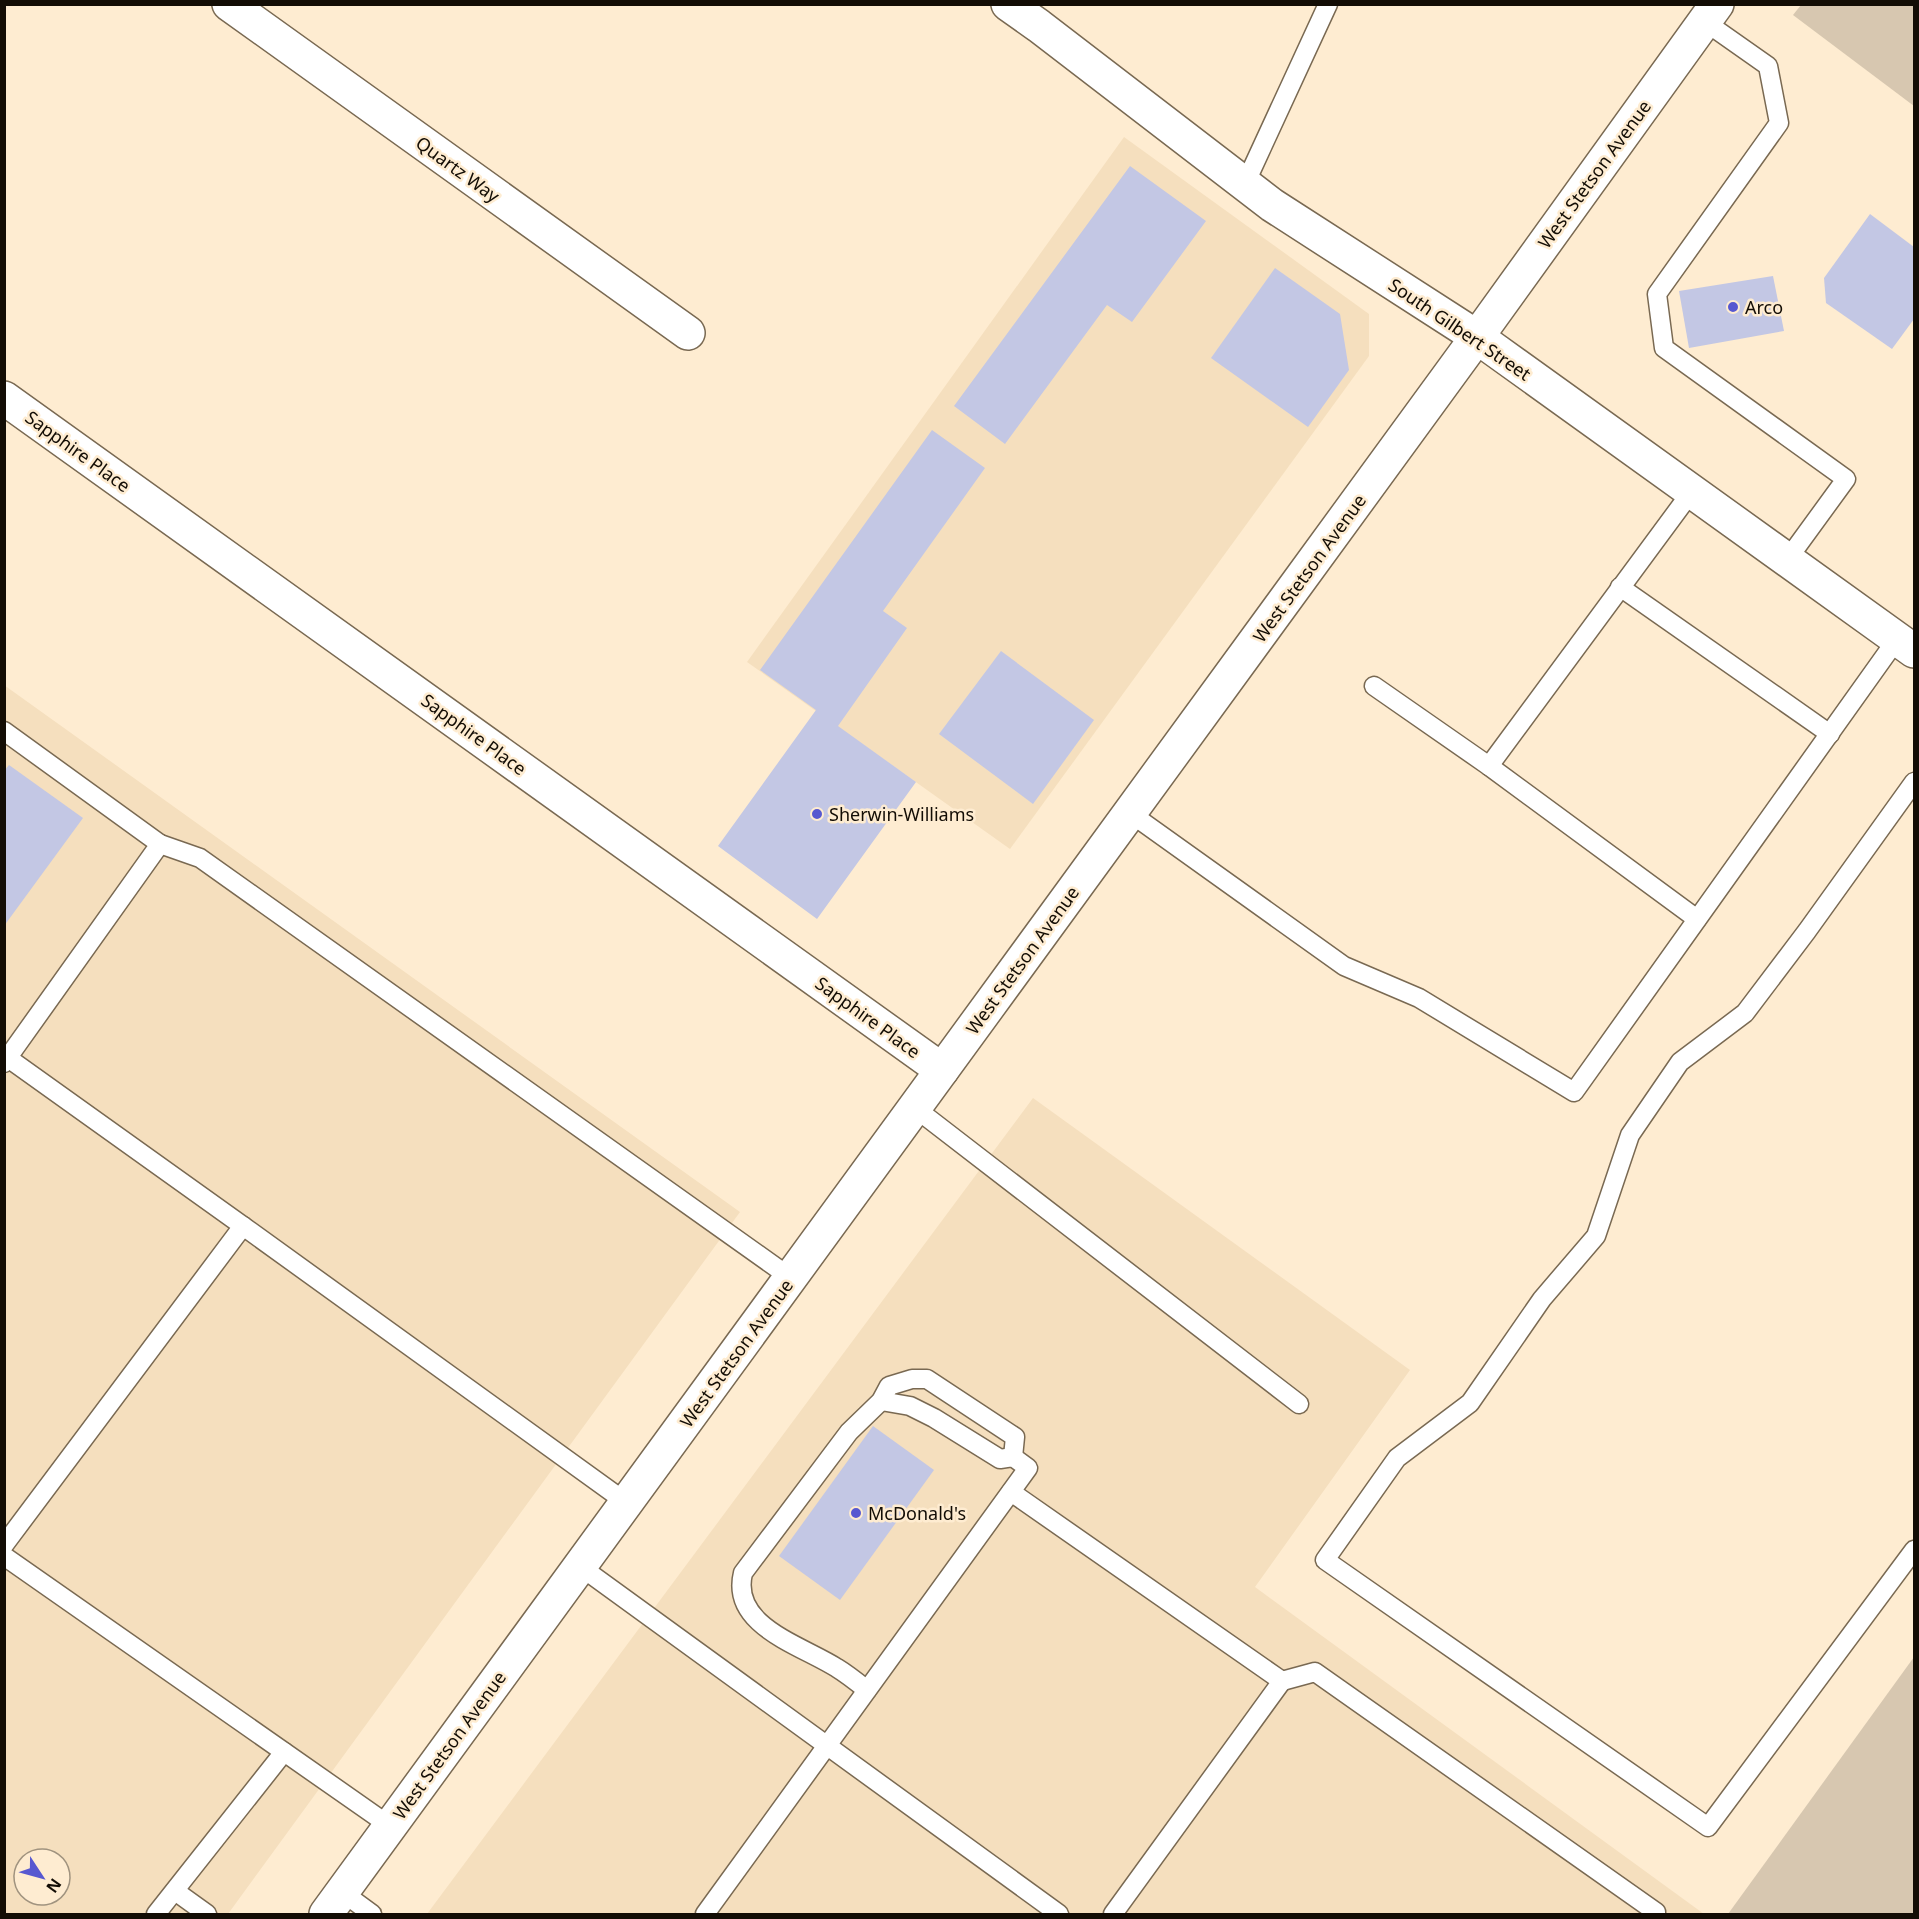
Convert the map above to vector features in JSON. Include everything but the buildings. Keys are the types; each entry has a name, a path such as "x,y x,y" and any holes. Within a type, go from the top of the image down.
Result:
{"street":[{"name":"Quartz Way","path":"229,4 688,333"},
{"name":"South Gilbert Street","path":"1008,4 1047,15 1272,205 1477,338 1906,645"},
{"name":"West Stetson Avenue","path":"334,1903 1477,338 1710,13"},
{"name":"Sapphire Place","path":"4,398 942,1070"}],"lane":[{"path":"1245,184 1328,4"},
{"path":"1710,13 1768,66 1779,123 1657,294 1664,348 1846,479 1787,560"},
{"path":"1489,766 1692,491"},
{"path":"1620,587 1830,734"},
{"path":"1130,813 1344,966 1419,998 1574,1092 1830,734 1906,645"},
{"path":"1374,686 1489,766 1697,919"},
{"path":"4,731 160,844 200,858 791,1278"},
{"path":"1914,782 1807,931 1744,1013 1680,1062 1630,1135 1596,1236 1542,1299 1470,1403 1397,1458 1325,1560 1708,1827 1914,1550"},
{"path":"160,844 6,1061 243,1226 627,1503"},
{"path":"915,1108 1299,1404"},
{"path":"4,1545 243,1226"},
{"path":"867,1690 837,1668 756,1621 741,1598 740,1584 743,1573 849,1432 881,1401 889,1386 912,1379 927,1379 1016,1437 1013,1456"},
{"path":"705,1914 1029,1468 1013,1456 1000,1459 934,1418 910,1406 881,1401"},
{"path":"1011,1492 1282,1682"},
{"path":"4,1557 390,1826"},
{"path":"581,1567 1059,1914"},
{"path":"1113,1914 1282,1682 1315,1672 1656,1914"},
{"path":"156,1914 284,1752"},
{"path":"175,1891 207,1914"},
{"path":"334,1903 372,1914"}],"shaded area":[{"path":"1801,5 1914,5 1914,106 1793,15"},
{"path":"1124,137 1369,314 1369,356 1010,849 747,662"},
{"path":"4,685 740,1212 228,1914 5,1914"},
{"path":"1033,1098 1410,1370 1255,1587 1704,1914 427,1914"},
{"path":"1914,1657 1914,1914 1728,1914"}],"place":[{"name":"Arco","path":"1733,307"},
{"name":"Sherwin-Williams","path":"817,814"},
{"name":"McDonald's","path":"856,1513"}]}
